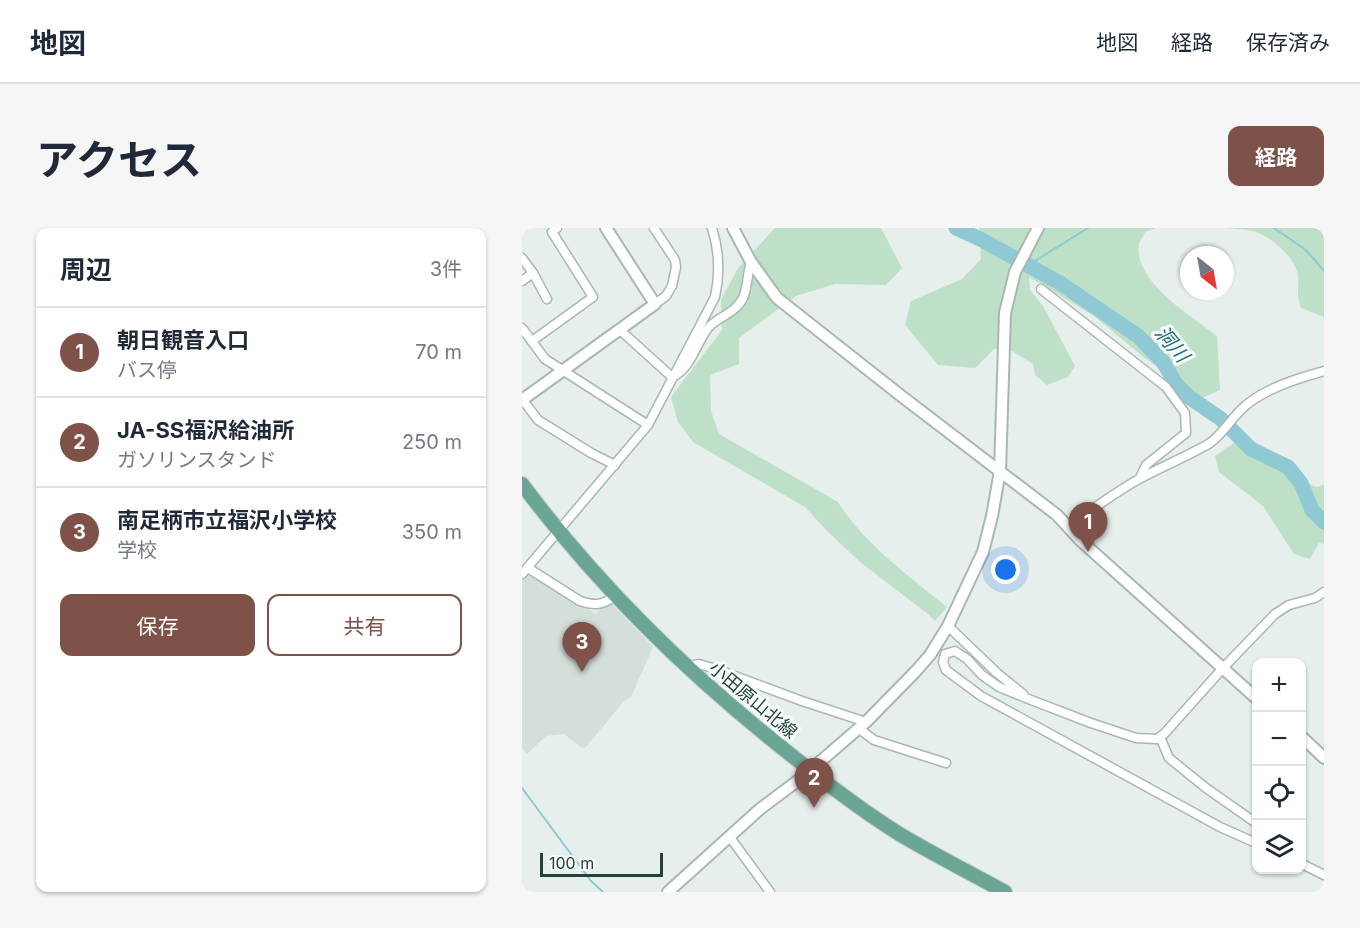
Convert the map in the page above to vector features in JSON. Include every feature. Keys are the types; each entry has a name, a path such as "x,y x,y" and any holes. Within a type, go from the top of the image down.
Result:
{"main road":[{"name":"小田原山北線","path":"522,484 558,533 614,597 727,704 810,771 900,834 987,888 1005,892"}],"street":[{"path":"532,341 593,297 552,232 557,228"},
{"path":"606,228 655,304"},
{"path":"615,465 538,420 522,399 666,296 672,286 675,260 654,228"},
{"path":"614,597 604,603 588,604 525,571 648,425 715,297 718,285 718,255 712,228"},
{"path":"733,228 751,262 777,298 1057,515 1080,540 1252,694"},
{"path":"668,892 760,809 810,771 862,725 930,655 945,630 982,552 993,516 1000,471 1005,313 1015,272 1038,228"},
{"path":"522,258 548,299"},
{"path":"672,377 679,374 685,367 712,324 742,300 751,262"},
{"path":"522,281 533,273"},
{"path":"1041,289 1166,387 1185,412 1186,434 1146,465 1140,478"},
{"path":"522,328 544,358 648,425"},
{"path":"620,330 672,377"},
{"path":"1068,526 1102,501 1140,478 1212,441 1244,407 1266,393 1304,376 1324,371"},
{"path":"1252,841 1220,827 981,696 946,670 943,662 945,654 955,651 999,687 1031,700 1136,738 1157,739 1275,614 1289,605 1315,598 1324,592"},
{"path":"945,630 1031,700"},
{"path":"687,667 699,664 716,669 862,725 874,740 946,763"},
{"path":"1160,737 1169,758 1206,788 1253,820"},
{"path":"1306,741 1324,758"},
{"path":"729,836 770,892"},
{"path":"1306,866 1324,875"}],"shaded area":[{"path":"530,572 596,614 602,607 611,603 653,647 631,697 624,701 585,748 564,734 546,736 527,754 522,748 522,580"}],"green space":[{"path":"775,228 881,228 902,268 886,285 835,284 796,296 739,338 739,364 710,375 711,411 719,434 838,502 874,546 947,607 935,621 860,562 805,507 693,442 678,422 671,397 722,330 721,300 738,268"},
{"path":"979,228 1156,228 1145,232 1139,244 1140,258 1145,272 1166,297 1217,336 1220,390 1202,398 1142,356 1094,316 1029,277 1030,290 1043,306 1075,366 1068,377 1047,385 1035,375 1033,364 1012,351 994,349 975,368 938,365 905,325 911,301 962,279 981,259"},
{"path":"1224,228 1324,228 1324,317 1301,308 1296,269 1281,248 1267,237 1253,231"},
{"path":"1234,443 1255,459 1316,487 1324,485 1324,544 1319,543 1310,559 1294,554 1263,506 1219,472 1215,456"}],"waterway":[{"name":"洞川","path":"956,228 1060,283 1138,336 1163,362 1176,384 1189,397 1221,419 1251,449 1288,467 1301,483 1312,510 1324,522"},
{"path":"1027,266 1088,228"},
{"path":"1274,228 1306,250 1324,271"},
{"path":"522,788 591,881 603,892"}],"place":[{"name":"朝日観音入口","path":"1088,552"},
{"name":"南足柄市立福沢小学校","path":"582,672"},
{"name":"JA-SS福沢給油所","path":"814,808"}]}
